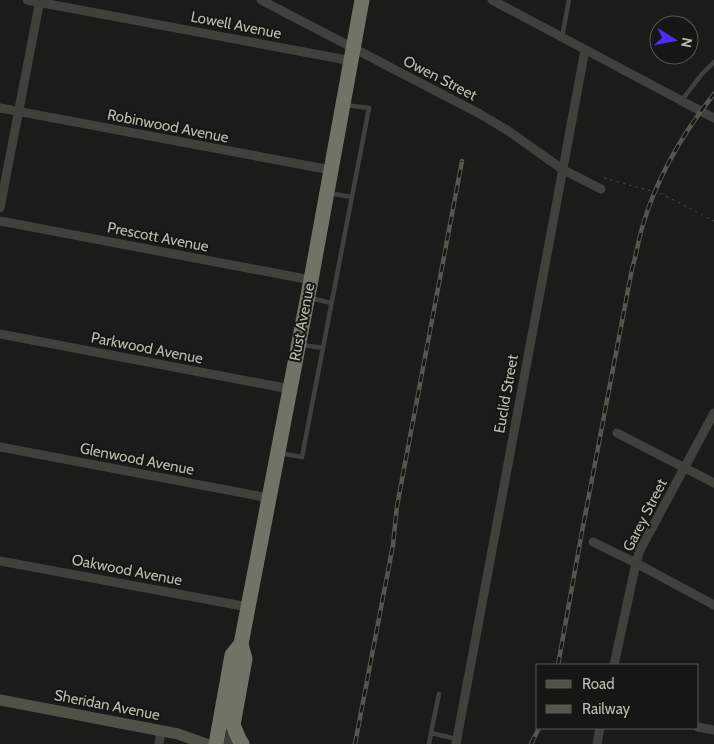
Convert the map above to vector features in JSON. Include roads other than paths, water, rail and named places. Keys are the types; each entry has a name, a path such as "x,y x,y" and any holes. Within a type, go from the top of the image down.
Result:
{"highway":[{"name":"Rust Avenue","path":"233,725 245,659 241,644 311,280 362,0"},
{"name":"Rust Avenue","path":"216,744 232,655 241,644"},
{"path":"233,725 242,744"}],"street":[{"name":"Lowell Avenue","path":"27,0 353,55"},
{"name":"Owen Street","path":"262,0 353,55 480,114 507,130 562,169 601,189"},
{"path":"492,0 714,118"},
{"path":"0,208 40,1"},
{"name":"Euclid Street","path":"456,741 585,50"},
{"name":"Robinwood Avenue","path":"0,108 331,170"},
{"name":"Prescott Avenue","path":"0,221 311,280"},
{"name":"Parkwood Avenue","path":"0,334 290,389"},
{"name":"Garey Street","path":"614,664 640,550 714,413"},
{"path":"617,433 714,483"},
{"name":"Glenwood Avenue","path":"0,447 269,498"},
{"path":"593,542 714,605"},
{"name":"Oakwood Avenue","path":"0,561 248,607"},
{"name":"Sheridan Avenue","path":"0,700 178,734 206,744"},
{"name":"Rust Avenue","path":"228,744 233,725"},
{"path":"699,726 714,730"},
{"path":"597,744 600,729"},
{"path":"159,744 161,731"}],"lane":[{"path":"562,38 569,0"},
{"path":"682,100 714,62"},
{"path":"277,453 302,457 369,108 343,105"},
{"path":"327,193 352,197"},
{"path":"307,298 331,303"},
{"path":"298,344 322,348"},
{"path":"429,744 439,694"},
{"path":"431,733 456,741"}],"railway":[{"path":"558,664 632,269 642,228 655,192 672,157 692,124 714,94"},
{"path":"355,744 393,545 397,506 462,161"},
{"path":"531,744 538,729"}]}
